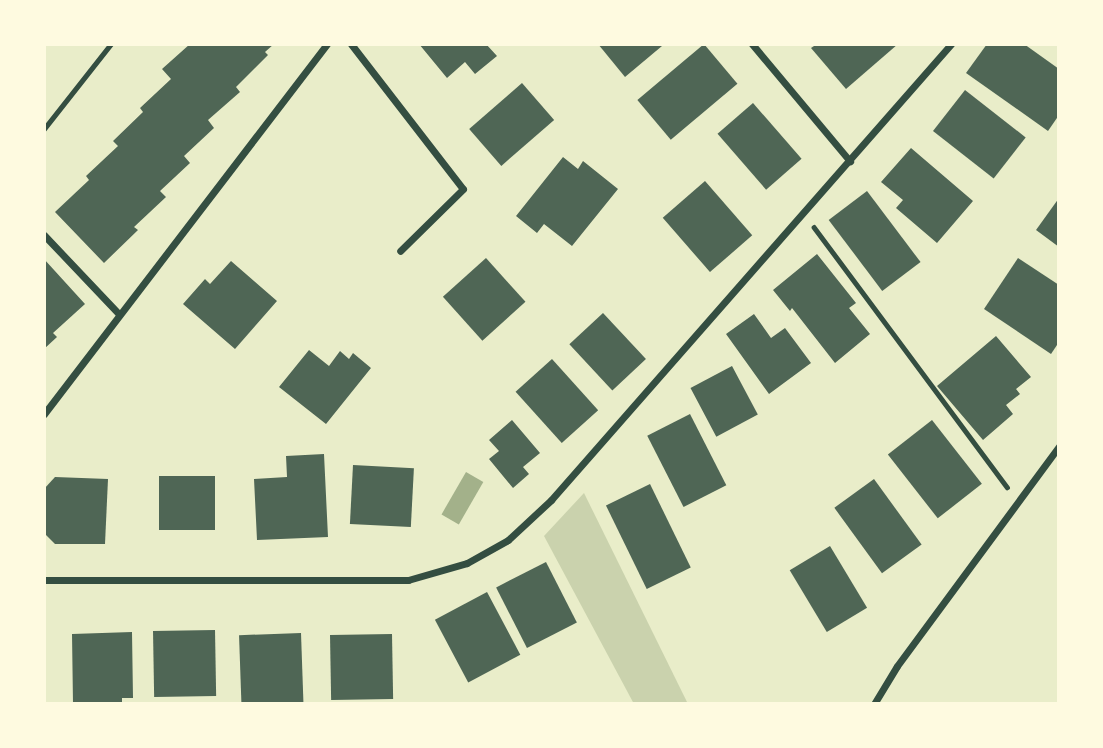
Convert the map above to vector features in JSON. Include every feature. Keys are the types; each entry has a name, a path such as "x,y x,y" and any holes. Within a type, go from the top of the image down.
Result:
{"street":[{"path":"44,414 327,44"},
{"path":"351,44 463,189 400,251"},
{"path":"752,44 850,161"},
{"path":"44,580 408,580 467,564 508,540 551,500 951,44"},
{"path":"44,236 119,314"},
{"path":"874,704 897,666 1059,446"}],"path":[{"path":"44,129 111,44"},
{"path":"804,213 1018,502"}],"shaded area":[{"path":"466,472 483,482 459,524 442,514"},
{"path":"584,493 688,704 634,704 544,536"}],"building":[{"path":"190,44 274,44 265,52 268,55 236,87 240,92 208,120 214,128 184,156 190,163 160,191 166,197 134,227 138,230 104,263 55,212 89,180 86,176 118,146 113,141 143,112 140,108 171,79 162,69"},
{"path":"419,44 486,44 497,56 475,74 465,62 447,78"},
{"path":"598,44 661,44 662,46 625,77"},
{"path":"704,44 737,84 671,140 637,100"},
{"path":"817,44 898,44 846,89 811,48"},
{"path":"987,44 1024,44 1059,69 1059,115 1048,131 966,73"},
{"path":"522,83 554,120 501,166 469,129"},
{"path":"965,90 1026,137 994,178 933,131"},
{"path":"753,103 802,159 766,190 718,134"},
{"path":"911,148 973,201 937,243 896,208 903,200 881,182"},
{"path":"563,157 578,169 583,161 618,189 572,246 544,224 537,233 516,216"},
{"path":"705,181 752,235 710,272 663,218"},
{"path":"867,191 921,262 882,291 829,220"},
{"path":"1059,198 1059,247 1036,230"},
{"path":"817,254 856,303 849,308 870,334 835,363 792,308 790,311 773,290"},
{"path":"486,258 525,302 482,341 443,297"},
{"path":"1018,258 1059,285 1059,342 1051,354 984,309"},
{"path":"44,259 85,304 53,333 57,337 44,349"},
{"path":"231,261 277,301 235,349 183,304 205,279 210,284"},
{"path":"603,313 646,359 612,390 569,344"},
{"path":"754,314 771,338 785,328 811,363 769,394 726,334"},
{"path":"996,336 1031,377 1016,389 1020,394 1006,405 1013,414 983,440 937,386"},
{"path":"309,350 329,366 340,351 349,359 353,353 371,368 326,424 279,387"},
{"path":"552,359 598,410 562,443 516,392"},
{"path":"732,366 758,415 716,437 691,388"},
{"path":"690,414 726,485 684,507 647,436"},
{"path":"512,420 540,453 523,467 529,474 513,488 489,459 499,451 489,440"},
{"path":"932,420 982,484 938,518 888,454"},
{"path":"324,454 328,537 257,540 254,479 287,477 286,456"},
{"path":"353,465 414,468 411,527 350,524"},
{"path":"159,476 215,476 215,530 159,530"},
{"path":"55,477 108,479 105,544 55,544 44,533 44,489"},
{"path":"874,479 922,545 882,573 834,508"},
{"path":"650,484 691,568 647,589 606,505"},
{"path":"830,546 867,608 827,632 790,570"},
{"path":"546,562 577,623 527,648 496,587"},
{"path":"487,592 520,655 468,682 435,620"},
{"path":"215,630 216,696 154,697 153,631"},
{"path":"132,632 133,698 122,698 122,704 73,704 72,634"},
{"path":"301,633 303,703 241,704 239,635"},
{"path":"392,634 393,699 331,700 330,635"}]}
